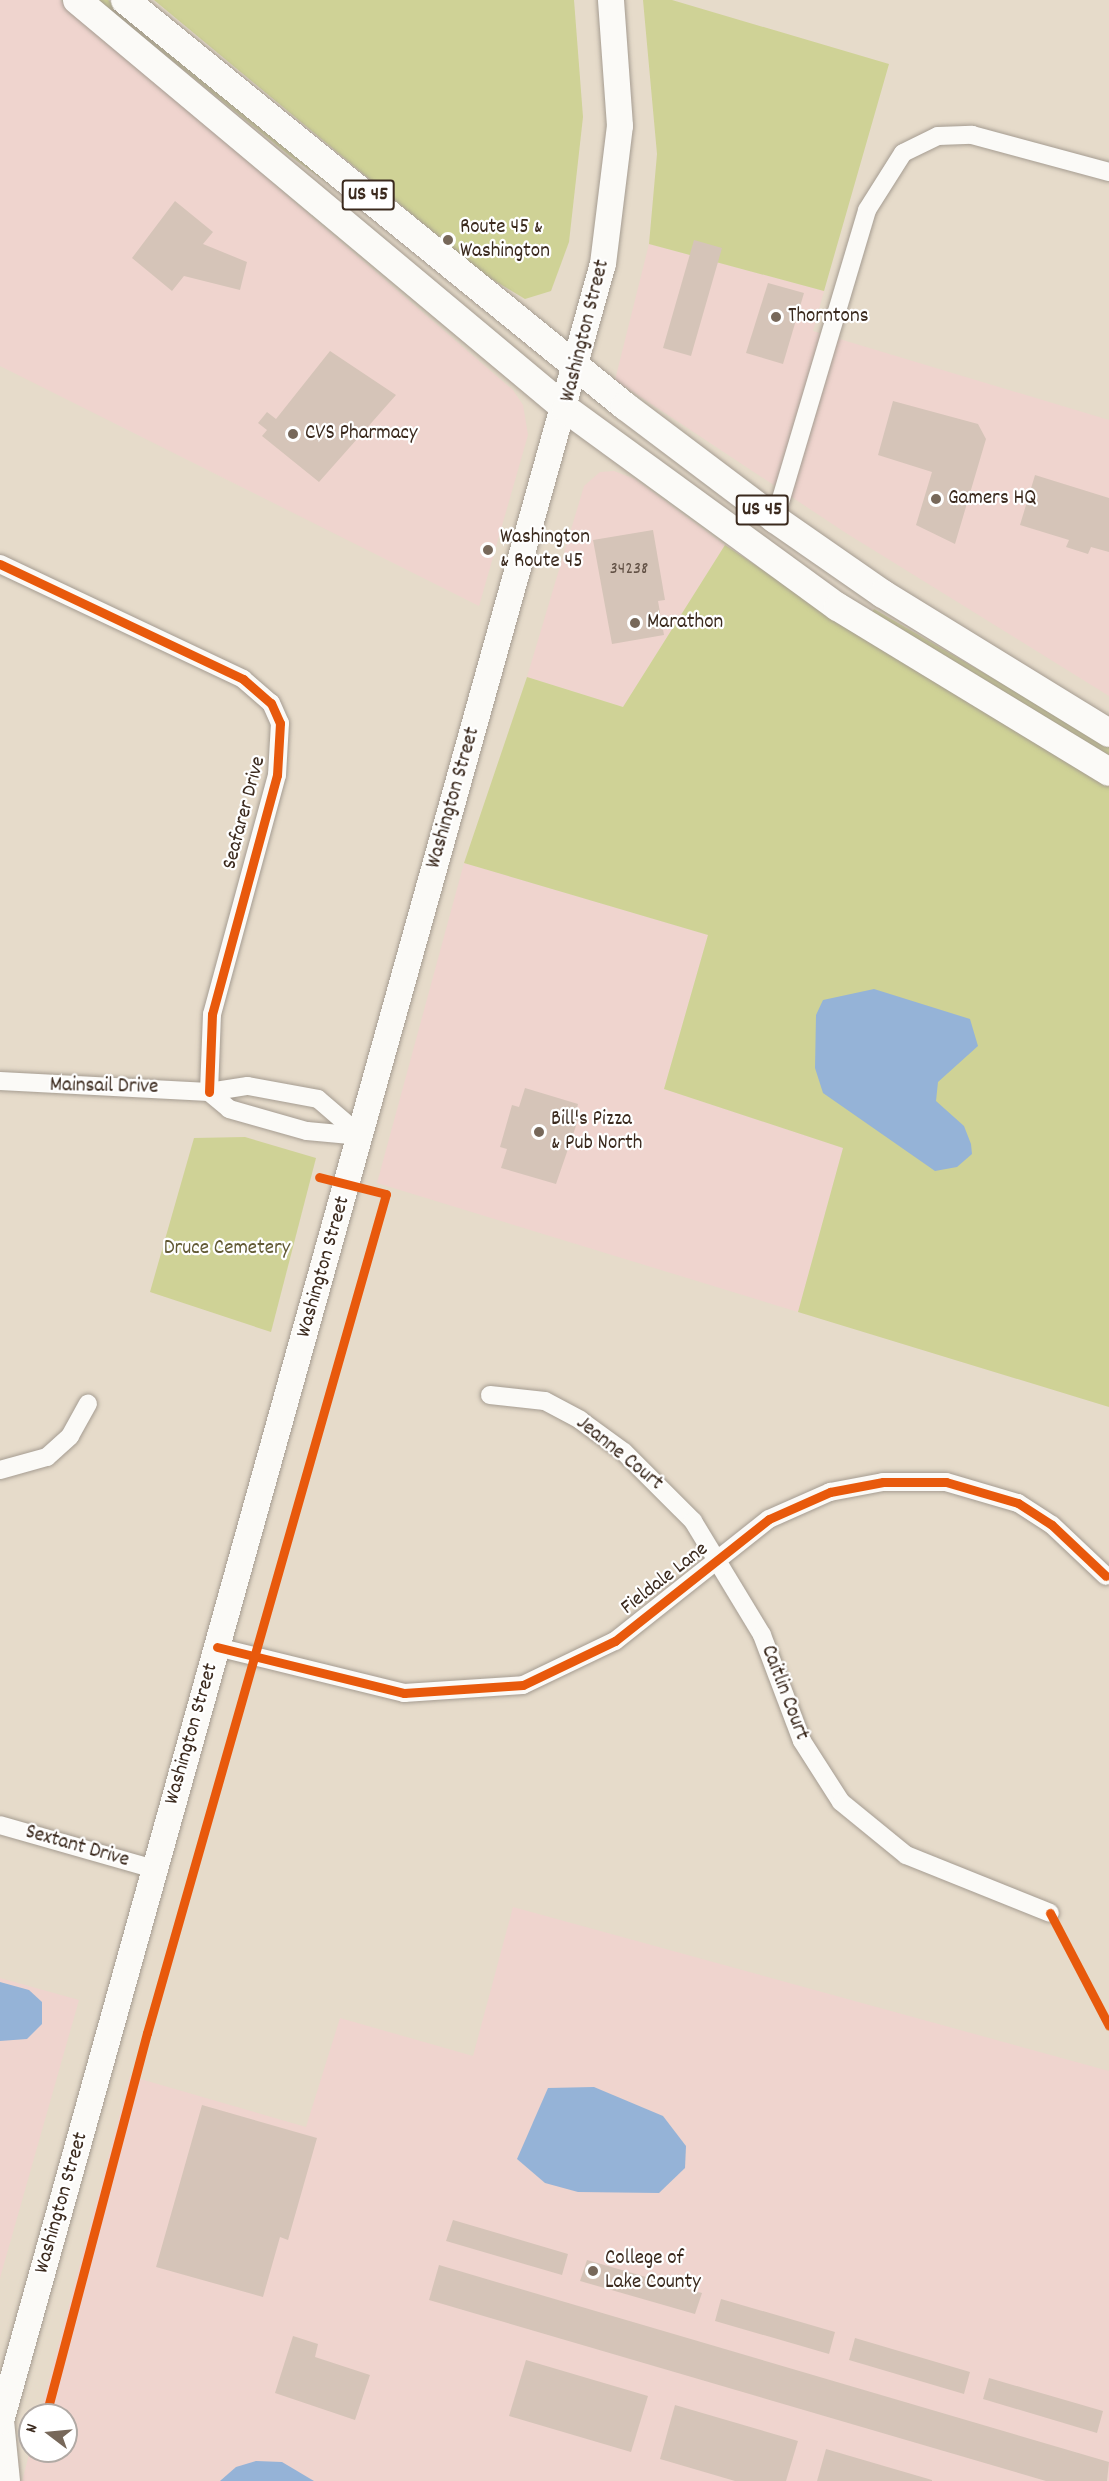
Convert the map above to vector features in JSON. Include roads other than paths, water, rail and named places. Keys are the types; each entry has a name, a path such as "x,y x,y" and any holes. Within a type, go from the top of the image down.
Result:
{"main road":[{"name":"US 45","path":"77,0 566,409 838,607 1109,772"},
{"name":"US 45","path":"125,0 577,367 775,519 883,594 1109,733"},
{"name":"Washington Street","path":"7,2481 1,2422 154,1869 566,409 610,236 618,162 621,95 611,0"}],"street":[{"path":"775,519 867,210 903,153 938,136 972,135 1109,171"},
{"name":"Seafarer Drive","path":"0,564 243,679 278,699 282,739 277,775 220,972 209,1040 209,1092"},
{"name":"Mainsail Drive","path":"0,1081 209,1092 248,1086 318,1099 361,1137"},
{"path":"209,1092 230,1109 307,1131 361,1137"},
{"name":"Jeanne Court","path":"490,1395 545,1401 580,1420 664,1489 720,1560"},
{"path":"0,1470 47,1457 70,1436 88,1404"},
{"name":"Fieldale Lane","path":"217,1647 404,1693 447,1695 523,1686 615,1641 769,1519 800,1503 830,1492 914,1480 946,1482 1018,1503 1052,1525 1106,1576"},
{"name":"Caitlin Court","path":"720,1560 762,1635 802,1741 842,1802 906,1855 1050,1913"},
{"name":"Sextant Drive","path":"0,1825 154,1869"}],"water":[{"path":"874,989 970,1019 978,1046 938,1082 936,1101 964,1126 971,1144 972,1154 957,1167 935,1171 823,1093 815,1068 816,1015 823,1000"},
{"path":"0,1982 29,1990 42,2002 42,2024 27,2039 0,2041"},
{"path":"594,2087 663,2116 686,2146 685,2168 659,2193 578,2192 545,2183 517,2159 548,2088"},
{"path":"256,2461 282,2462 314,2481 220,2481 236,2467"}],"place":[{"name":"Route 45 & Washington","path":"448,240"},
{"name":"Thorntons","path":"776,317"},
{"name":"CVS Pharmacy","path":"293,434"},
{"name":"Gamers HQ","path":"936,499"},
{"name":"Washington & Route 45","path":"488,550"},
{"name":"Marathon","path":"635,623"},
{"name":"Bill's Pizza & Pub North","path":"539,1132"},
{"name":"College of Lake County","path":"593,2271"}],"park label":[{"name":"Druce Cemetery","path":"227,1249"}]}
